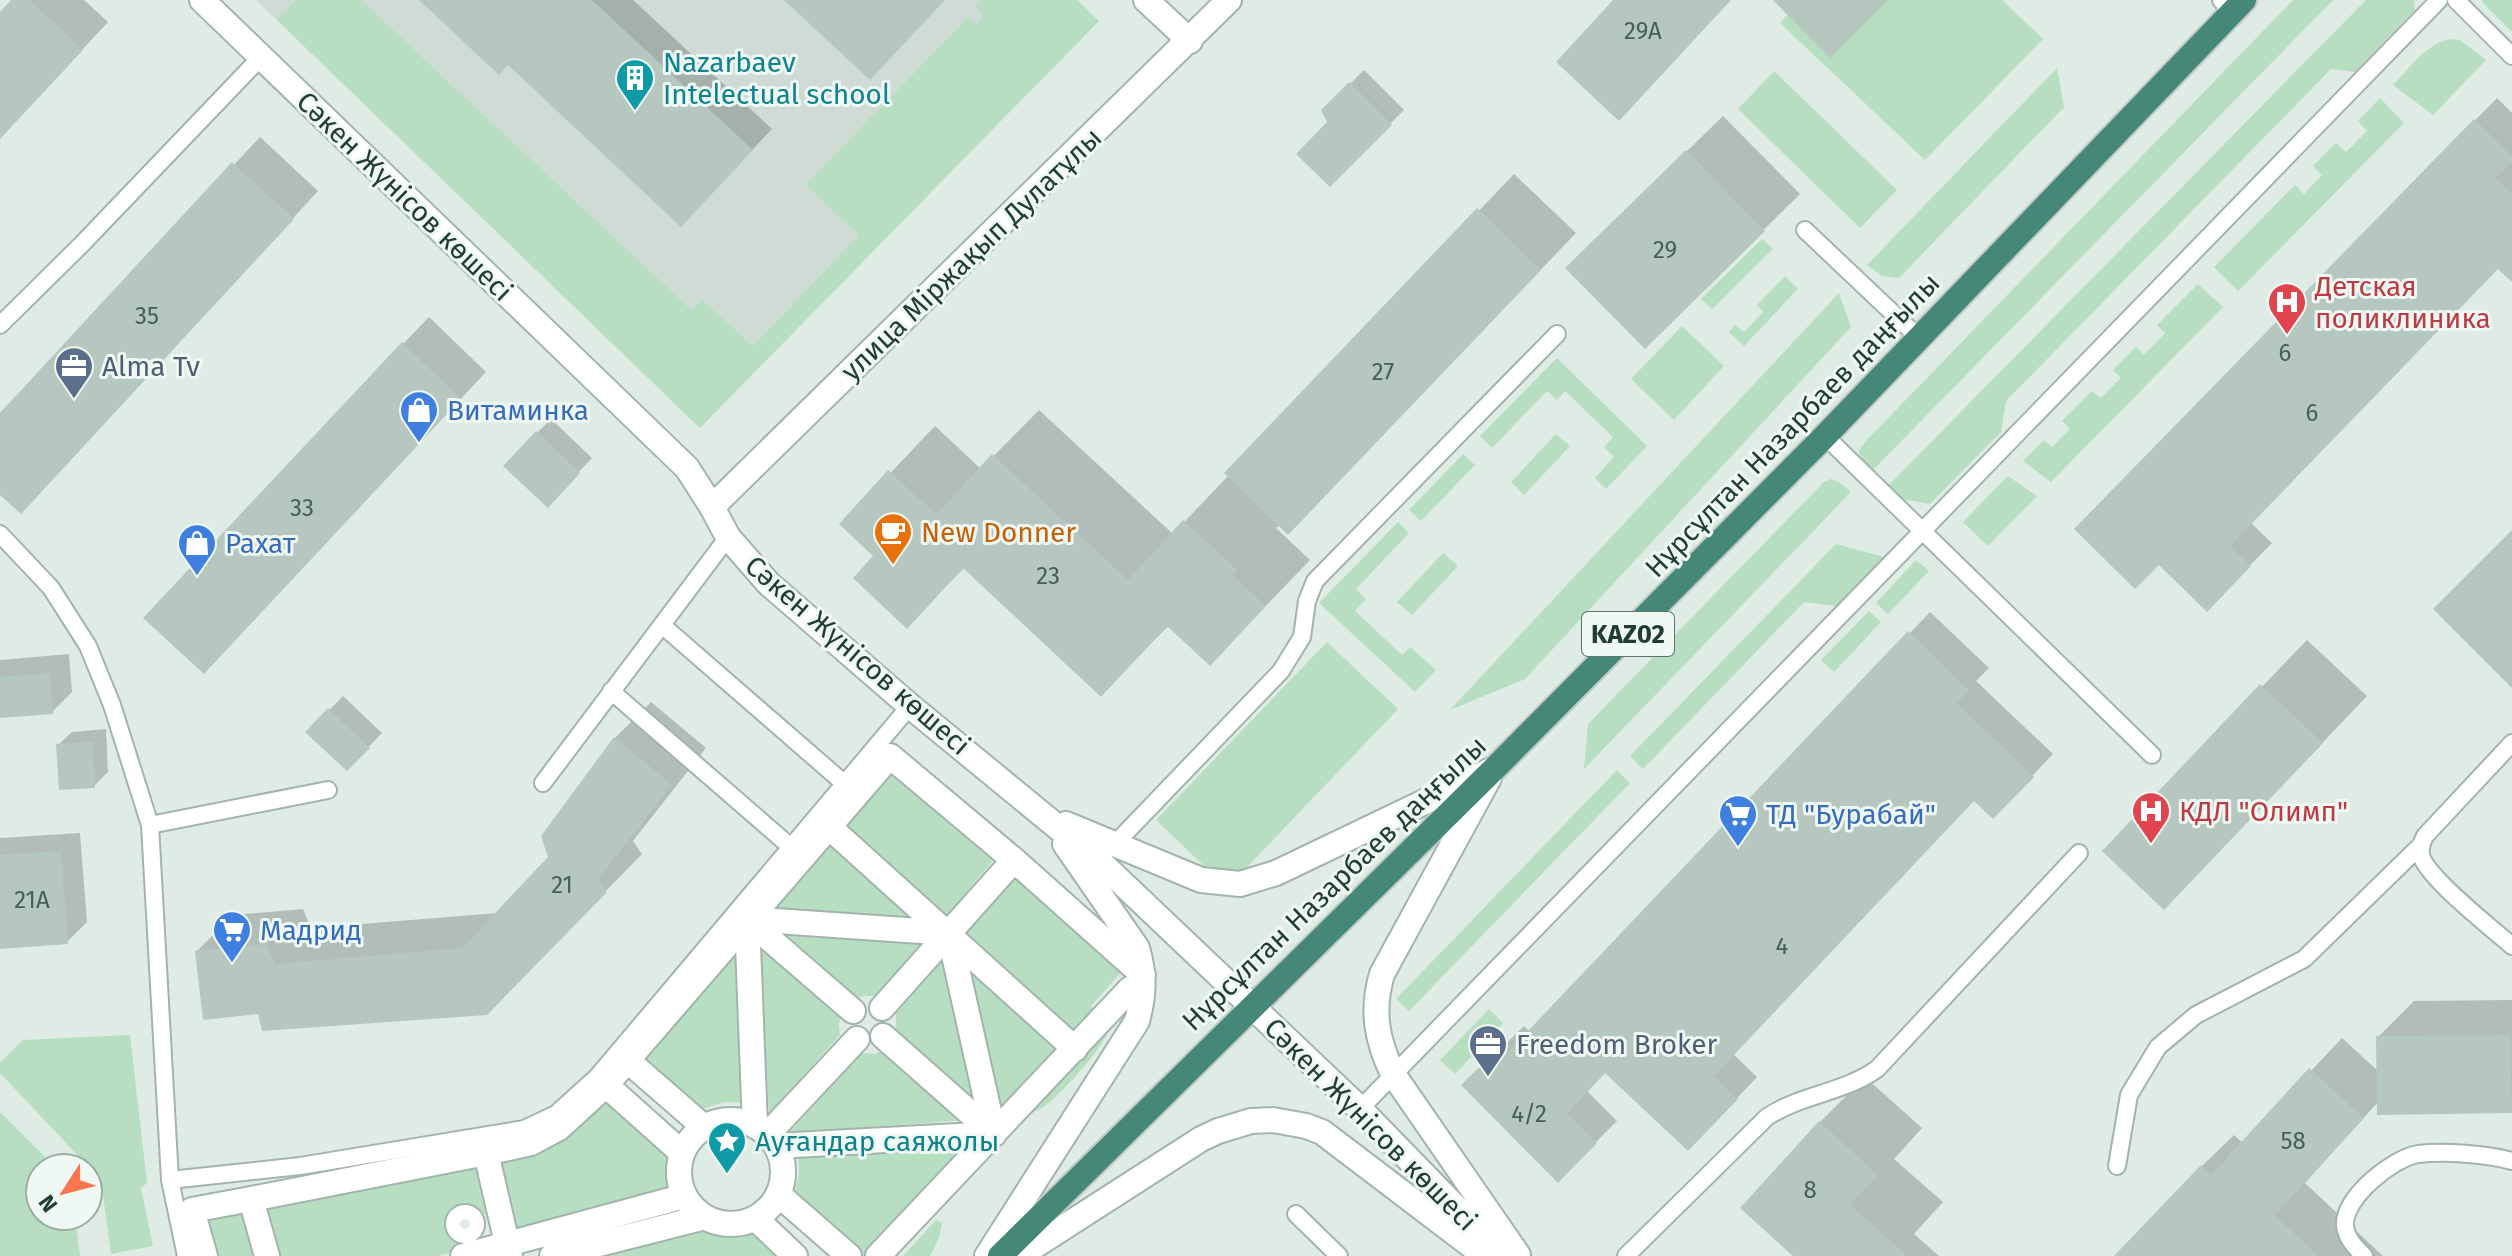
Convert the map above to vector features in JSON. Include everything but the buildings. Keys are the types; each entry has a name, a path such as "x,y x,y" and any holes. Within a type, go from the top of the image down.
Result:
{"highway":[{"name":"Нұрсұлтан Назарбаев даңғылы","path":"1000,1256 1494,769 1825,436 2232,4"}],"street":[{"name":"Сәкен Жүнісов көшесі","path":"202,0 687,468 728,537 768,583 910,706 1045,816"},
{"path":"1146,0 1190,41"},
{"name":"улица Міржақып Дулатұлы","path":"712,507 1229,0"},
{"path":"205,1256 192,1210 531,1143 559,1128 606,1085 743,915 890,756 1014,860 1144,986 1137,1021 987,1256"},
{"path":"1045,816 1107,853 1201,880 1240,884 1276,873 1494,769"},
{"path":"1494,769 1382,974 1375,1007 1379,1042 1393,1074 1518,1256"},
{"path":"878,1256 1137,982 1137,948 1045,816"},
{"path":"828,826 1075,1049"},
{"name":"Сәкен Жүнісов көшесі","path":"1107,853 1253,1006 1360,1109 1503,1256"},
{"path":"882,1008 1014,860"},
{"path":"743,915 949,933"},
{"path":"743,915 853,1011"},
{"path":"743,915 766,1135 782,1162 783,1178 778,1194 768,1208 755,1218 740,1223 724,1223 696,1211 685,1196 679,1169 682,1153 691,1138 704,1127 721,1121 738,1120 766,1135 994,1134"},
{"path":"949,933 994,1134"},
{"path":"866,1003 882,1008 889,1022 883,1036 869,1043 857,1039 850,1027 853,1011 866,1003"},
{"path":"883,1036 994,1134"},
{"path":"766,1135 857,1039"},
{"path":"627,1060 704,1127"},
{"path":"606,1085 682,1153"},
{"path":"646,1121 668,1096"},
{"path":"1019,1256 1201,1139 1243,1123 1273,1120 1322,1132 1485,1256"},
{"path":"486,1153 509,1250"},
{"path":"778,1194 849,1256"},
{"path":"469,1244 509,1250 546,1249 618,1227 655,1204 685,1196"},
{"path":"251,1199 267,1256"},
{"path":"655,1204 661,1229"},
{"path":"469,1244 500,1215"},
{"path":"618,1227 661,1229 705,1217"},
{"path":"755,1218 795,1256"},
{"path":"807,1256 825,1235"}],"lane":[{"path":"1360,1109 2439,0"},
{"path":"2456,0 2512,56"},
{"path":"0,325 261,57"},
{"path":"1805,230 1919,338"},
{"path":"1107,853 1281,671 1302,637 1307,601 1315,581 1557,334"},
{"path":"1825,436 2152,755"},
{"path":"0,534 51,588 88,646 112,705 150,825 170,1180 186,1256"},
{"path":"543,783 728,537"},
{"path":"663,626 846,785"},
{"path":"611,691 792,848"},
{"path":"170,1180 300,1166 524,1129 556,1114 597,1077 743,915 792,848 910,706"},
{"path":"2117,1166 2129,1095 2158,1047 2196,1015 2304,959 2421,845 2425,836 2512,743"},
{"path":"150,825 328,790"},
{"path":"2421,845 2421,856 2435,877 2512,946"},
{"path":"1635,1253 1767,1117 1787,1104 1859,1082 1877,1069 2079,853"},
{"path":"2364,1256 2348,1238 2346,1214 2354,1201 2389,1166 2418,1154 2495,1157 2512,1161"},
{"path":"1296,1214 1339,1256"}],"shaded area":[{"path":"256,0 1077,0 700,428"}],"green space":[{"path":"296,0 361,0 691,310 702,300 753,346 859,235 806,185 968,17 976,25 984,16 976,6 982,0 1077,0 1099,21 700,428 277,20"},
{"path":"1801,0 2002,0 2043,39 1925,160 1780,23"},
{"path":"2293,0 2333,0 1872,471 1860,459 1859,451 1865,442"},
{"path":"2366,0 2414,0 2415,10 2355,72 2331,69 2006,401 2001,432 1930,504 1902,499 1888,486"},
{"path":"2482,0 2512,0 2512,32 2483,3"},
{"path":"2450,39 2460,40 2486,60 2433,115 2393,85 2426,51"},
{"path":"2057,68 2064,107 1899,278 1882,276 1867,265"},
{"path":"1774,71 1897,190 1860,228 1738,109"},
{"path":"2380,98 2404,123 2238,291 2214,267 2295,185 2304,194 2322,175 2313,166 2336,143 2346,152 2367,131 2358,121"},
{"path":"1762,239 1773,249 1712,309 1701,299"},
{"path":"1785,276 1798,289 1744,346 1729,332 1735,325 1744,332 1763,312 1757,305"},
{"path":"2198,284 2223,307 2051,482 2023,461 2044,440 2052,447 2070,429 2062,421 2092,391 2101,398 2121,378 2113,370 2136,347 2144,355 2165,333 2157,325"},
{"path":"1839,293 1851,327 1525,679 1450,710"},
{"path":"1682,326 1724,366 1674,420 1631,379"},
{"path":"1557,358 1647,446 1606,489 1595,478 1614,457 1604,447 1613,437 1565,391 1557,400 1547,391 1492,448 1480,436"},
{"path":"1556,434 1570,446 1524,495 1511,482"},
{"path":"1463,454 1475,465 1421,521 1409,510"},
{"path":"2008,476 2037,496 1988,546 1963,522"},
{"path":"1831,479 1851,492 1584,769 1588,724 1824,482"},
{"path":"1398,522 1409,533 1356,589 1366,599 1355,611 1402,655 1410,647 1436,670 1415,692 1319,603"},
{"path":"1836,544 1884,557 1836,606 1804,602 1643,769 1630,756"},
{"path":"1443,553 1458,566 1412,615 1397,602"},
{"path":"1916,560 1929,571 1888,614 1876,603"},
{"path":"1869,611 1881,622 1834,672 1821,660"},
{"path":"1327,642 1398,709 1227,888 1156,820"},
{"path":"893,768 996,857 945,918 841,829"},
{"path":"1617,770 1630,783 1409,1011 1396,999"},
{"path":"830,844 921,922 766,915"},
{"path":"1019,873 1124,969 1091,1006 1100,1015 1077,1040 963,935"},
{"path":"770,929 928,937 876,996 854,999"},
{"path":"759,940 842,1012 840,1035 769,1113"},
{"path":"740,942 745,1103 725,1102 699,1110 638,1058"},
{"path":"947,955 979,1109 896,1035 896,1014"},
{"path":"965,959 1064,1053 998,1122"},
{"path":"1489,1009 1503,1023 1455,1074 1440,1060"},
{"path":"1111,1022 1103,1041 1071,1081 1042,1108 1024,1115"},
{"path":"130,1035 147,1183 141,1188 153,1246 111,1254 104,1202 104,1152 75,1152 0,1073 0,1063 23,1040"},
{"path":"884,1049 967,1120 789,1133 861,1053 875,1054"},
{"path":"603,1094 667,1153 665,1174 670,1194 517,1237 498,1157"},
{"path":"0,1112 40,1152 24,1152 24,1232 77,1232 80,1256 0,1256"},
{"path":"979,1143 872,1256 862,1256 794,1195 799,1175 798,1154"},
{"path":"474,1163 486,1214 475,1217 466,1211 454,1219 454,1226 464,1235 468,1248 438,1256 277,1256 264,1204"},
{"path":"241,1206 254,1256 210,1256 199,1215"},
{"path":"936,1220 942,1223 930,1256 903,1256"},
{"path":"696,1225 723,1235 755,1232 780,1256 579,1256"}],"place":[{"name":"Nazarbaev Intelectual school","path":"635,112"},
{"name":"Детская поликлиника","path":"2287,336"},
{"name":"Alma Tv","path":"74,400"},
{"name":"Витаминка","path":"419,444"},
{"name":"New Donner","path":"893,566"},
{"name":"Рахат","path":"197,577"},
{"name":"КДЛ \"Олимп\"","path":"2151,845"},
{"name":"ТД \"Бурабай\"","path":"1738,848"},
{"name":"Мадрид","path":"232,964"},
{"name":"Freedom Broker","path":"1488,1078"},
{"name":"Ауғандар саяжолы","path":"727,1175"}]}
